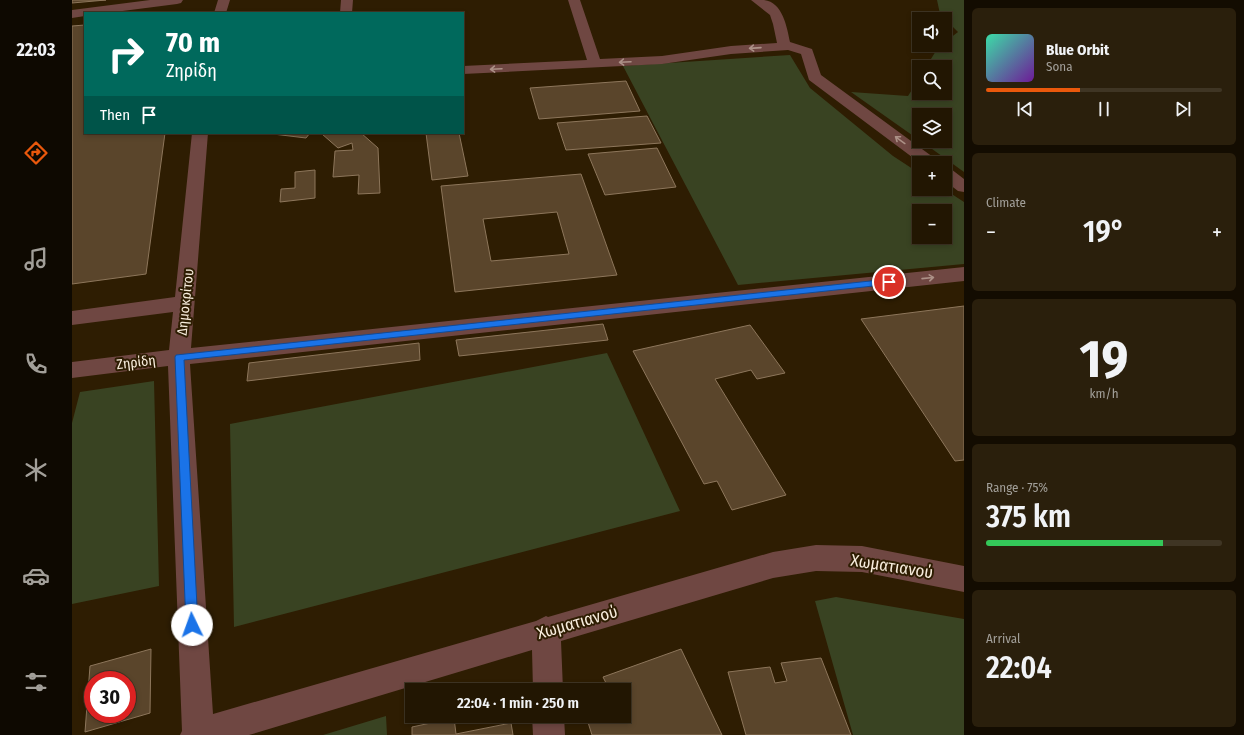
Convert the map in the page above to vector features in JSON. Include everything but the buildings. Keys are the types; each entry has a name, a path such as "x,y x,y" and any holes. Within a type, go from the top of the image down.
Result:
{"street":[{"path":"87,12 177,0"},
{"path":"220,12 224,0"},
{"path":"346,12 347,0"},
{"path":"574,0 595,63"},
{"path":"757,0 766,5 779,17 784,46"},
{"path":"72,14 84,12"},
{"path":"464,70 662,60 731,50 789,46 807,52 814,77 921,156"},
{"name":"Δημοκρίτου","path":"197,735 179,357 200,134"},
{"path":"952,178 964,187"},
{"name":"Ζηρίδη","path":"72,370 179,357 964,274"},
{"path":"72,318 185,303"},
{"name":"Χωματιανού","path":"197,735 773,565 816,558 862,559 964,579"},
{"path":"546,631 548,683"},
{"path":"548,723 549,735"}],"green space":[{"path":"937,0 964,0 964,172 952,163 952,156 942,156 931,148 952,148 952,108 912,108 912,135 851,92 908,96 912,90 912,100 952,100 952,60 930,60 935,52 952,52 952,37 958,32 952,26 952,12 940,12"},
{"path":"790,55 810,88 893,156 912,168 912,196 952,196 952,194 964,202 964,264 738,285 623,66"},
{"path":"607,353 680,511 234,627 230,424"},
{"path":"154,381 159,586 72,604 72,423 80,392"},
{"path":"836,597 964,619 964,735 853,735 815,601"},
{"path":"386,716 387,735 323,735"}],"route":[{"path":"192,625 179,357 889,282"}]}
